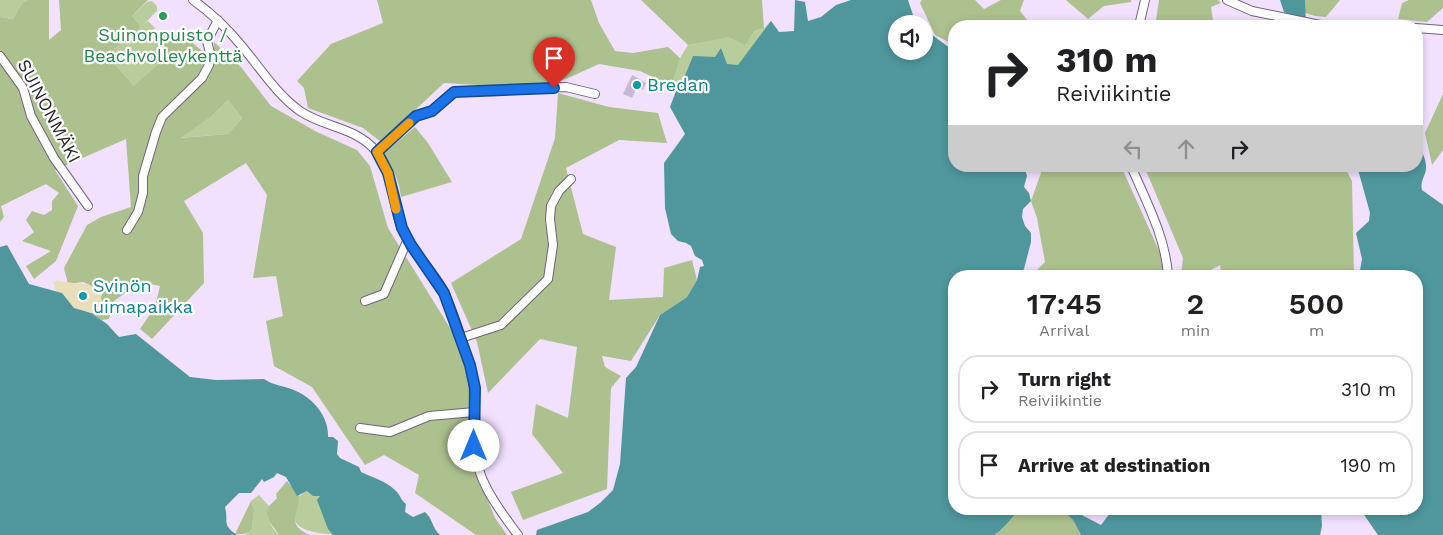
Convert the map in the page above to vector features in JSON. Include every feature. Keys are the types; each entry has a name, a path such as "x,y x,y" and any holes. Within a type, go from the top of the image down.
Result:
{"street":[{"path":"194,0 218,20 291,103 305,114 354,133 370,144 377,152 388,173 398,218 408,239 441,286 461,338 474,380 474,446 480,472 493,499 518,535"},
{"path":"1140,20 1145,0"},
{"path":"1227,0 1252,11 1293,20"},
{"path":"127,230 138,212 144,176 162,117 202,78 211,57 207,40 218,20"},
{"path":"1423,28 1442,28"},
{"name":"SUINONMÄKI","path":"0,56 23,88 31,116 54,158 88,206"},
{"path":"377,152 416,116 432,111 454,92 566,87 594,94"},
{"path":"1133,172 1160,236 1165,252 1167,270"},
{"path":"461,338 501,325 548,279 553,245 550,219 551,206 560,191 571,179"},
{"path":"365,301 384,294 408,239"},
{"path":"360,428 390,432 429,416 475,412"}],"shaded area":[{"path":"0,0 28,0 22,3 13,19 0,17"},
{"path":"28,0 49,0 49,40 61,30 59,0 148,0 132,16 141,27 107,55 134,86 168,56 148,35 182,34 214,61 214,42 241,67 271,106 317,132 357,150 370,166 388,228 460,344 474,388 471,459 495,518 507,535 476,535 415,493 419,475 384,455 365,465 312,387 274,366 266,321 283,316 276,276 253,278 267,195 246,163 184,201 203,233 204,283 152,339 140,329 155,307 160,286 141,282 114,301 109,319 101,320 91,313 103,312 98,289 83,282 68,284 64,268 87,225 101,217 131,207 126,139 55,170 78,206 56,261 34,279 26,266 51,251 22,241 34,232 26,220 32,211 44,215 52,210 52,201 59,193 46,184 1,206 4,217 0,222 0,17 13,19 22,3","holes":["228,100 242,118 228,134 180,138 212,116"]},
{"path":"377,0 591,0 599,23 615,51 633,53 668,47 680,58 672,86 640,71 599,64 566,79 543,84 494,86 444,83 381,142 363,128 308,108 304,88 297,81 331,44 383,23"},
{"path":"641,0 762,0 764,28 754,31 745,45 729,37 688,45"},
{"path":"795,0 805,2 808,21 821,17 836,5 851,0 908,0 913,15 888,15 888,60 933,60 933,36 948,47 948,172 1026,172 1027,176 1024,187 1029,193 1031,201 1023,209 1022,217 1025,226 1031,233 1031,242 1024,269 948,270 948,515 1015,515 994,535 536,535 537,530 588,512 613,490 620,464 626,378 636,367 660,315 687,297 697,280 700,267 704,266 702,260 695,256 691,246 678,241 671,234 665,208 664,163 685,134 670,107 676,91 680,88 693,56 715,57 721,48 727,64 738,65 771,21 779,32 794,31"},
{"path":"922,0 975,0 984,9 1001,0 1024,0 1020,11 1027,20 948,20 948,42 935,35 933,31 933,15 926,15 920,3"},
{"path":"1066,0 1131,0 1131,2 1104,6 1088,19"},
{"path":"1159,0 1218,0 1221,3 1211,7 1213,20 1156,20"},
{"path":"1280,0 1305,0 1306,20 1296,20 1294,16 1284,12"},
{"path":"1305,0 1340,0 1326,17 1305,13"},
{"path":"1409,0 1443,0 1443,8 1427,22 1423,20 1398,19 1402,3"},
{"path":"152,1 157,6 157,11 141,27 132,16 147,2"},
{"path":"148,21 155,28 148,35 168,56 135,87 107,55"},
{"path":"771,21 779,32 783,32 783,42 695,92 672,86 680,58 688,45 754,31 764,28"},
{"path":"558,93 609,107 658,113 667,143 619,140 566,168 583,234 616,247 609,300 663,297 664,268 692,260 697,280 687,297 660,315 631,361 602,356 605,367 621,376 611,388 607,489 523,520 511,492 563,473 532,434 536,404 568,418 577,347 540,339 488,393 477,342 451,283 521,239 555,138"},
{"path":"1443,94 1443,150 1432,165 1425,133"},
{"path":"228,100 242,118 228,134 178,138 212,116"},
{"path":"415,127 428,143 452,182 401,197 395,174 383,154"},
{"path":"1423,155 1426,166 1422,190 1443,205 1443,535 1378,535 1364,515 1423,515 1423,270 1360,270 1362,259 1356,233 1369,221 1370,213 1359,172 1423,172"},
{"path":"1124,172 1165,264 1165,270 1037,270 1045,262 1037,218 1031,201 1041,173"},
{"path":"1147,172 1347,172 1352,181 1354,270 1221,270 1220,265 1211,270 1182,270 1183,258"},
{"path":"7,245 29,284 62,293 74,308 91,313 107,324 119,337 136,334 190,377 216,380 264,379 303,394 319,409 326,422 328,437 333,437 338,441 337,454 340,458 359,467 361,472 392,487 406,504 405,512 413,517 425,512 440,535 333,535 328,529 317,500 320,496 313,496 307,491 297,496 286,477 277,473 274,477 264,482 262,479 251,493 239,493 225,507 227,525 237,535 0,535 0,247"},
{"path":"287,481 299,496 295,518 297,527 310,535 279,535 270,522 267,514 269,506 277,498 276,494"},
{"path":"308,481 353,535 318,533 302,528 297,524 294,512 299,496 307,491"},
{"path":"259,495 269,506 270,522 279,535 245,535 252,529 254,509 251,501"},
{"path":"251,501 254,509 252,529 244,534 235,534"},
{"path":"1015,515 1068,515 1073,520 1081,535 994,535"},
{"path":"1068,515 1082,515 1101,525 1108,515 1321,515 1322,526 1320,535 1081,535 1073,520"}],"sand":[{"name":"Svinön uimapaikka","path":"58,280 92,286 102,294 101,299 108,309 95,313 74,308 62,293 56,291 53,282"}],"building":[{"name":"Bredan","path":"632,75 646,83 643,90 637,87 632,98 623,94"}],"slow traffic":[{"path":"396,209 392,184 385,164 377,152 409,123"}],"place":[{"name":"Suinonpuisto / Beachvolleykenttä","path":"163,16"},
{"name":"Bredan","path":"637,85"},
{"name":"Svinön uimapaikka","path":"83,296"}],"route":[{"path":"474,446 476,397 470,365 441,286 419,257 402,228 398,218 392,184 385,164 377,152 416,116 432,111 454,92 554,88"}]}
